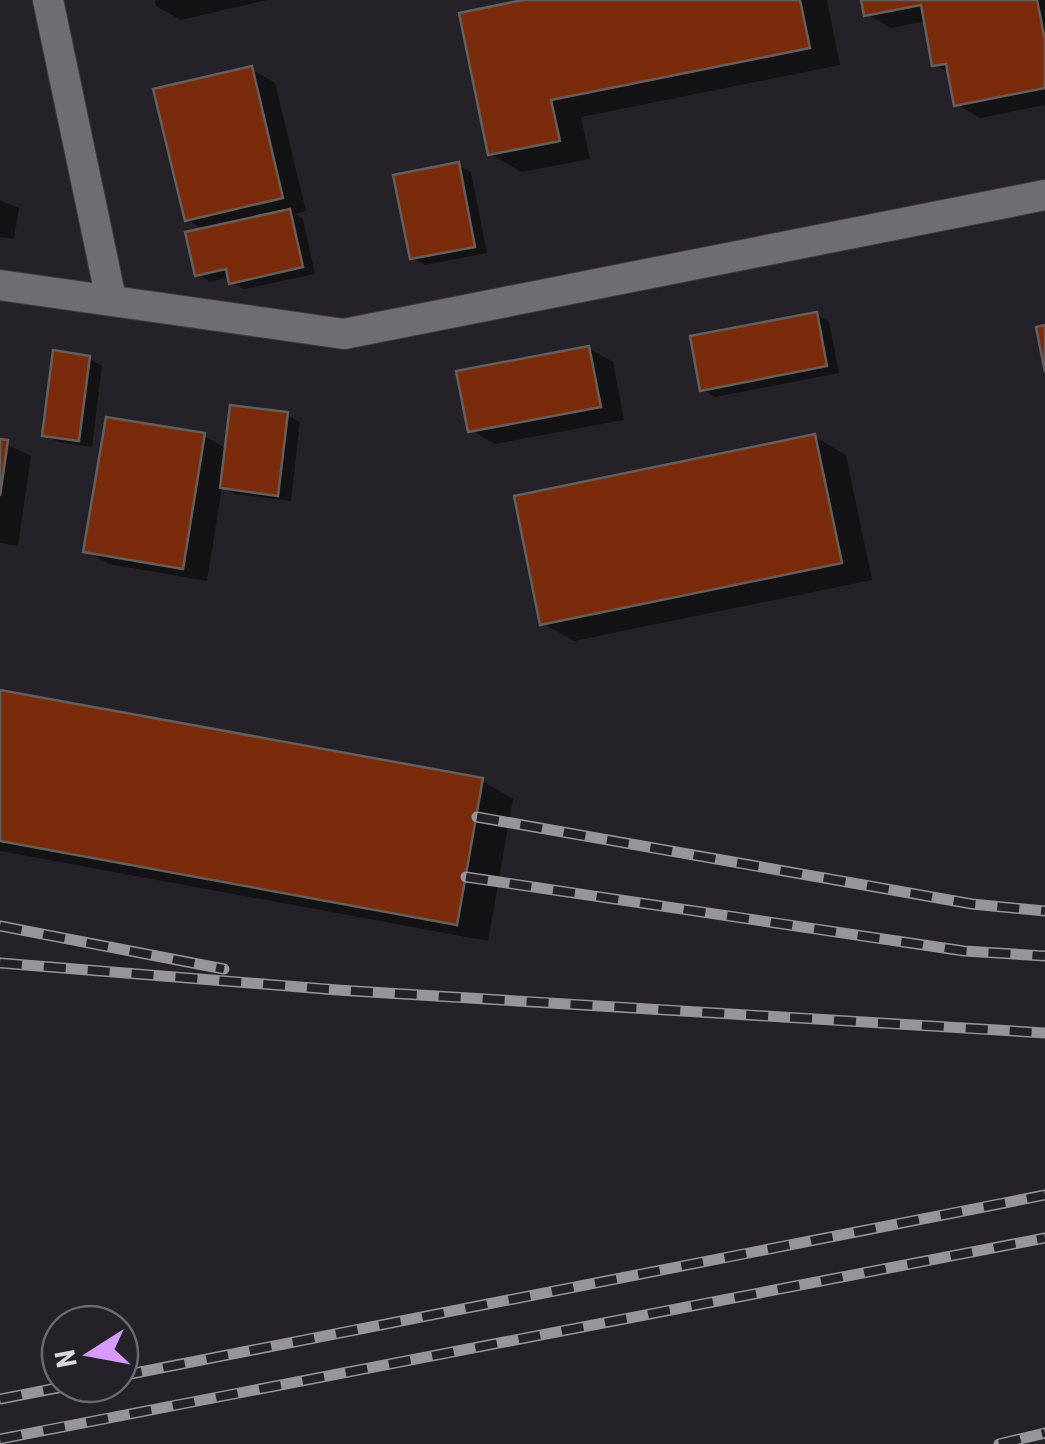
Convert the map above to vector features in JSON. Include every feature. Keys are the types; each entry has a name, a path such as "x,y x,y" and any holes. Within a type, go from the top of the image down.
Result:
{"street":[{"path":"48,0 111,300"},
{"path":"0,284 344,334 1045,195"}],"building":[{"path":"523,0 800,0 810,48 551,100 560,141 488,155 459,13"},
{"path":"861,0 1037,0 1045,40 1045,88 954,106 946,64 932,66 921,5 864,16"},
{"path":"252,66 283,198 185,221 153,89"},
{"path":"459,162 475,247 410,259 393,175"},
{"path":"290,209 303,267 229,284 226,269 195,276 185,232"},
{"path":"817,312 827,366 700,391 690,336"},
{"path":"1045,325 1045,372 1036,327"},
{"path":"589,346 601,407 468,432 456,371"},
{"path":"53,350 90,356 79,441 42,436"},
{"path":"230,405 288,412 278,496 220,488"},
{"path":"106,417 205,433 183,569 83,552"},
{"path":"815,434 842,563 540,625 514,496"},
{"path":"0,439 8,440 0,496"},
{"path":"0,690 483,778 457,925 0,841"}],"railway":[{"path":"477,817 972,904 1045,911"},
{"path":"466,877 964,951 1045,956"},
{"path":"0,926 224,969"},
{"path":"0,963 337,990 1045,1033"},
{"path":"140,1372 1045,1195"},
{"path":"0,1439 1045,1238"},
{"path":"0,1399 40,1391"},
{"path":"999,1444 1045,1433"}]}
